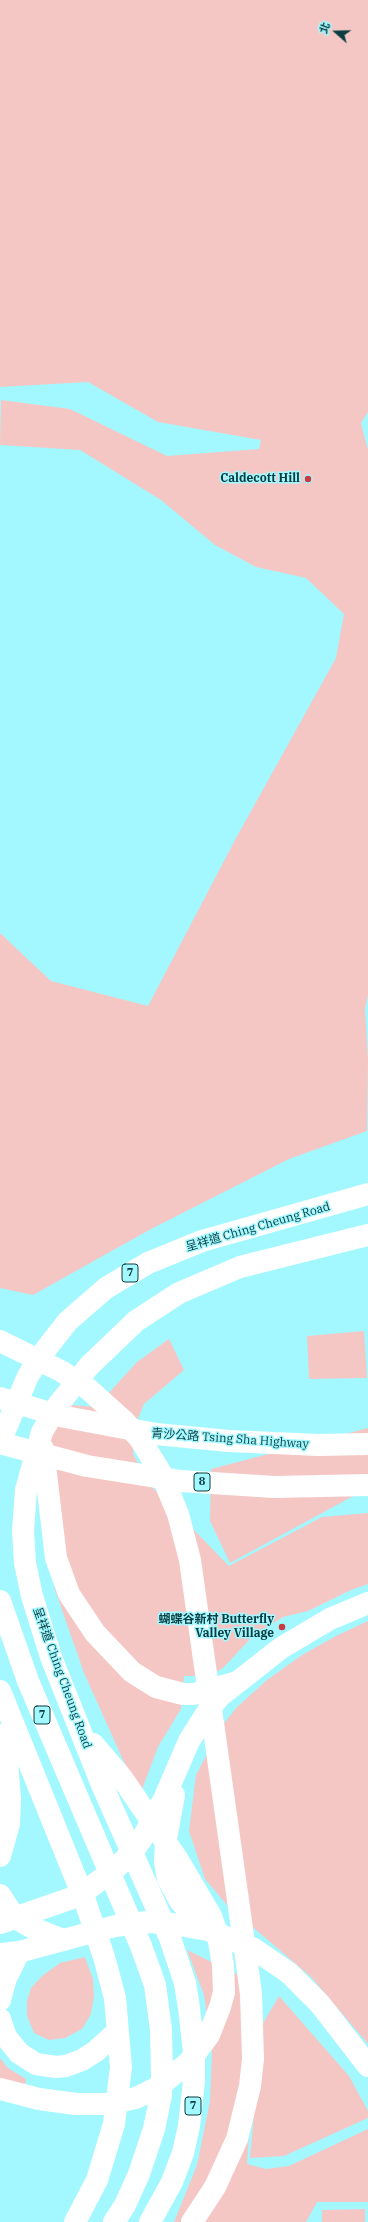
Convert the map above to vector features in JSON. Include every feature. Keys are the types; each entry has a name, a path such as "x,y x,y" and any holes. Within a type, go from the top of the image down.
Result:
{"main road":[{"name":"呈祥道 Ching Cheung Road","path":"1,1439 28,1376 46,1349 68,1321 106,1288 148,1263 202,1241 368,1194"},
{"name":"呈祥道 Ching Cheung Road","path":"150,2222 172,2182 183,2153 193,2103 194,2052 185,1983 170,1938 115,1814 81,1731 41,1625 27,1574 23,1531 26,1490 42,1432 58,1405 89,1366 124,1331 165,1301 208,1280 256,1262 368,1235"},
{"path":"0,1341 61,1371 108,1405 140,1439 161,1473 178,1514 190,1560 251,1994 253,2052 250,2086 237,2139 215,2187 192,2222"},
{"name":"青沙公路 Tsing Sha Highway","path":"0,1398 67,1418 156,1434 229,1441 318,1445 368,1444"},
{"path":"42,1432 53,1546 60,1573 70,1594 95,1632 132,1672 156,1687 183,1694 212,1690 237,1682"},
{"name":"8","path":"1,1439 87,1466 181,1481 274,1487 368,1485"},
{"name":"7","path":"0,1601 26,1676 141,1946 155,1985 160,2030 162,2077 161,2095 154,2129 139,2174 125,2205 114,2222"},
{"path":"8,1920 84,1892 124,1862 134,1850 154,1818 190,1741 208,1711 220,1696 281,1648 330,1619 368,1603"},
{"path":"0,1691 85,1901 109,1973 115,1998 121,2067 114,2124 97,2180 75,2222"},
{"path":"0,2089 59,2102 94,2105 118,2102 148,2093 189,2062 209,2035 224,1992 223,1965 218,1936 211,1916 188,1874 122,1778 81,1731"},
{"path":"0,1735 7,1761 10,1799 9,1824 0,1856"},
{"path":"182,1758 166,1839 166,1871 175,1894 208,1930"},
{"path":"0,1895 8,1920"},
{"path":"8,1920 63,1940"},
{"path":"0,2000 6,1978 10,1953 115,1926 147,1922 166,1923 208,1930 230,1938 271,1959 289,1973 320,2004 368,2066"},
{"path":"0,2019 6,2037 19,2053 36,2064 50,2066 66,2066 82,2060 96,2051 118,2031"}],"shaded area":[{"path":"0,0 368,0 368,412 361,423 368,450 368,995 365,1009 368,1060 367,1131 289,1159 151,1229 33,1295 0,1288 0,933 51,981 148,1006 235,840 336,658 344,614 306,578 256,567 215,545 161,500 80,450 0,445 1,400 70,409 167,456 259,449 261,440 158,422 88,382 0,387"},
{"path":"364,1331 367,1378 309,1379 307,1336"},
{"path":"169,1339 184,1370 144,1404 136,1423 133,1454 149,1484 229,1566 322,1517 368,1513 368,1584 351,1590 308,1611 283,1617 252,1637 223,1668 209,1676 184,1676 181,1709 158,1747 141,1792 123,1760 84,1673 55,1590 42,1523 40,1487 58,1404 96,1407 137,1362"},
{"path":"368,1428 368,1488 230,1563 210,1521 211,1469"},
{"path":"368,1621 368,2044 311,1977 227,1905 205,1879 189,1831 196,1775 221,1727 237,1707 267,1680 302,1655 336,1636"},
{"path":"187,1950 259,1985 247,2164 266,2169 289,2166 368,2129 368,2202 317,2202 306,2222 174,2222 197,2165 210,2101 212,2051 204,1995"},
{"path":"85,1957 93,1979 94,1996 91,2014 82,2029 65,2038 49,2040 34,2033 27,2016 27,2001 31,1988 42,1976 60,1963"},
{"path":"279,1996 349,2076 368,2111 368,2118 284,2156 250,2158 262,2025"},
{"path":"0,2058 8,2068 26,2079 25,2087 0,2081"},
{"path":"365,2209 365,2222 322,2222 322,2210"}],"place":[{"name":"Caldecott Hill","path":"308,479"},
{"name":"蝴蝶谷新村 Butterfly Valley Village","path":"282,1627"}]}
